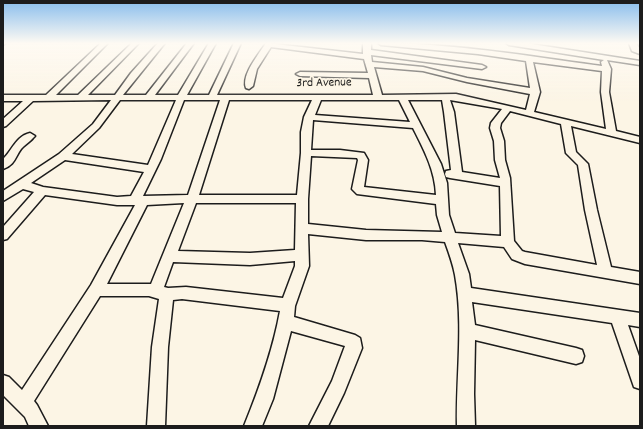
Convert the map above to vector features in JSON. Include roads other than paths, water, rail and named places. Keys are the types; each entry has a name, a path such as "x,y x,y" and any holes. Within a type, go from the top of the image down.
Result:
{"street":[{"path":"48,98 84,63"},
{"path":"80,98 116,63"},
{"path":"3,197 64,156 96,126 116,98 145,63"},
{"path":"148,98 175,63"},
{"path":"23,403 96,290 139,200 181,98 201,63"},
{"path":"212,98 229,63"},
{"path":"249,86 249,78 258,63"},
{"path":"369,63 378,96"},
{"path":"393,63 467,80 536,92"},
{"path":"432,63 482,67"},
{"path":"529,113 536,92 535,81 530,63"},
{"path":"558,63 607,70"},
{"path":"606,63 607,77 605,84 612,134"},
{"path":"300,74 373,76"},
{"path":"402,96 415,125 436,164 441,183 443,215 462,274 468,331 465,394 466,426"},
{"path":"445,96 449,112 456,175"},
{"name":"3rd Avenue","path":"5,100 31,98 445,96 508,108 640,140"},
{"path":"253,426 264,398 288,306 299,279 303,255 302,199 306,153 306,132 309,117 318,97"},
{"path":"3,124 31,98"},
{"path":"156,426 160,347 166,299 162,293 169,256 192,199 225,98"},
{"path":"508,108 496,123 494,128 499,141 500,160 504,170 508,242 517,255 525,258 640,278"},
{"path":"309,117 415,125"},
{"path":"566,123 571,153 583,164 591,210 606,273"},
{"path":"3,164 8,155 30,136"},
{"path":"306,153 359,154 363,160 358,189 361,191 441,200"},
{"path":"64,156 151,169"},
{"path":"438,172 505,183"},
{"path":"22,184 42,191 117,201 302,199"},
{"path":"3,235 42,191"},
{"path":"302,228 366,235 422,236 508,242"},
{"path":"169,256 250,259 303,255"},
{"path":"96,290 179,293 253,300 288,306"},
{"path":"464,294 640,320"},
{"path":"617,317 640,380"},
{"path":"285,322 350,340 354,344 354,348 338,387 318,426"},
{"path":"468,331 576,356"},
{"path":"3,382 31,411 39,426"}]}
